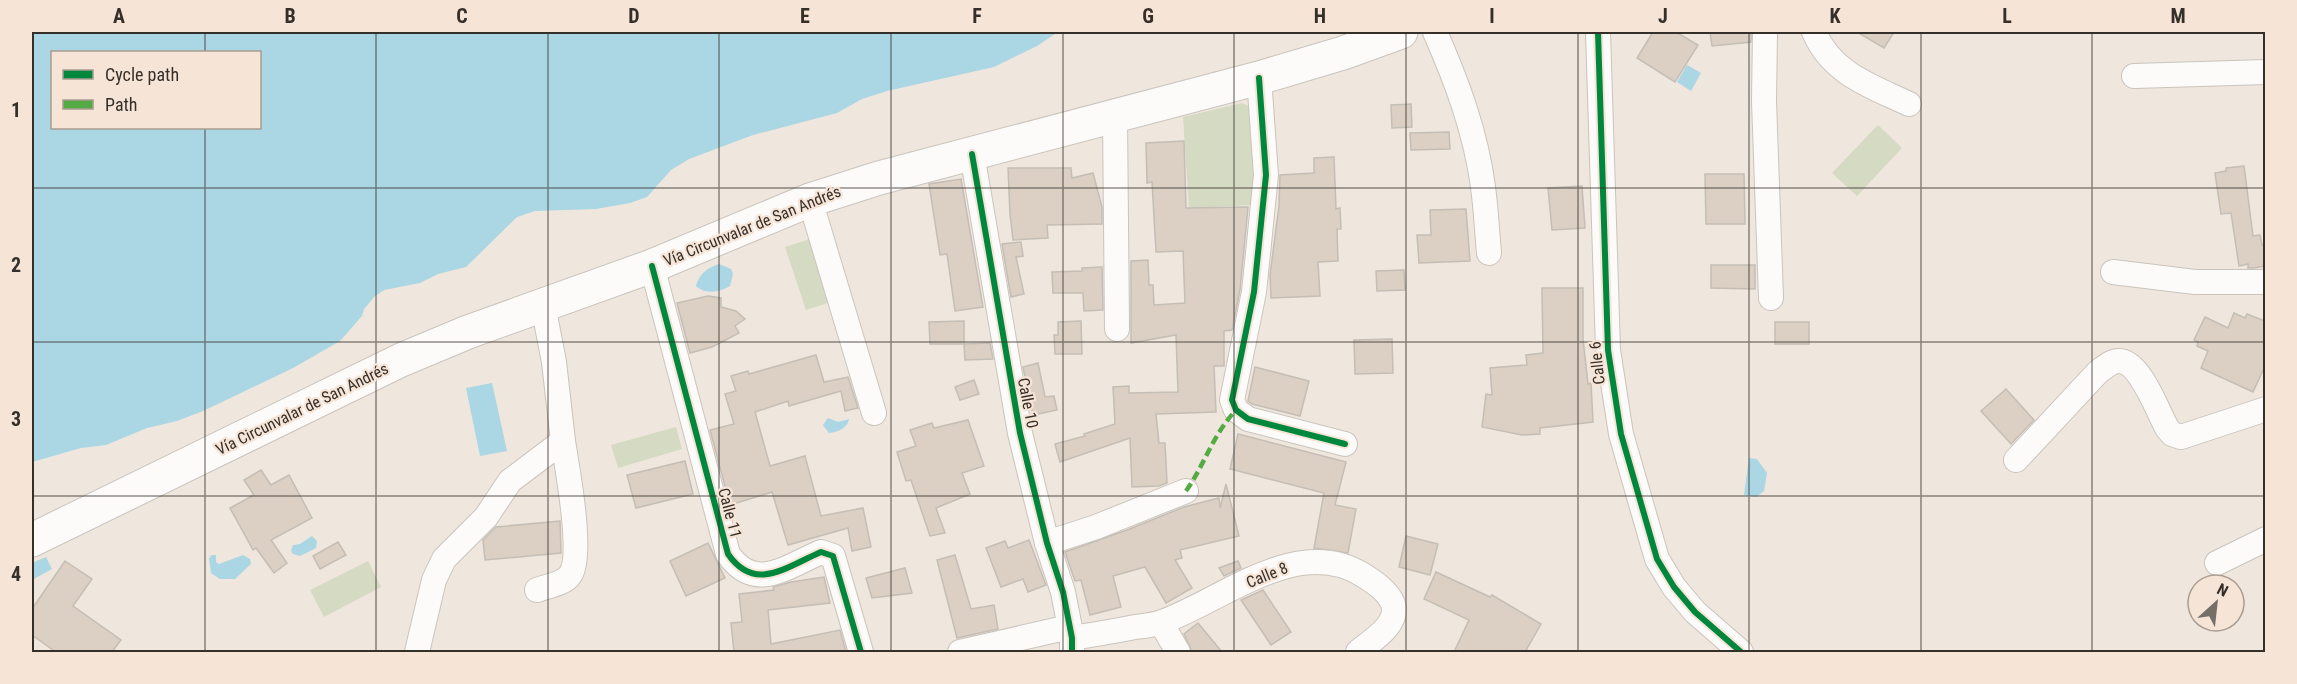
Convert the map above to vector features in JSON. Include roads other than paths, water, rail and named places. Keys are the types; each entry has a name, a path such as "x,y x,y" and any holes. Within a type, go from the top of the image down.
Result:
{"highway":[{"name":"Vía Circunvalar de San Andrés","path":"32,540 401,360 468,332 652,266 810,200 879,178 1259,78 1343,53 1401,32"}],"street":[{"path":"1435,32 1456,79 1472,135 1483,187 1489,253"},
{"name":"Calle 6","path":"1598,32 1608,350 1621,434 1657,559 1674,587 1695,612 1741,652"},
{"path":"1765,32 1764,101 1772,298"},
{"path":"1814,32 1825,53 1844,71 1910,104"},
{"path":"2134,76 2265,72"},
{"path":"1259,78 1266,175 1254,292 1233,400 1236,410 1248,419 1345,444"},
{"path":"1115,116 1118,330"},
{"name":"Calle 10","path":"972,154 1010,387 1047,543 1063,592 1071,639"},
{"path":"810,200 874,413"},
{"name":"Calle 11","path":"652,266 728,554 737,566 750,575 759,576 821,552 833,556 861,652"},
{"path":"2113,272 2195,282 2265,282"},
{"path":"537,590 566,579 574,568 576,542 554,362 543,305"},
{"path":"2016,460 2098,372 2109,364 2120,361 2132,365 2143,380 2167,428 2172,434 2181,437 2265,409"},
{"path":"417,652 434,580 444,559 486,518 510,481 563,441"},
{"path":"1047,543 1096,527 1185,491"},
{"path":"2217,563 2265,539"},
{"name":"Calle 8","path":"960,652 1071,639 1161,623 1275,568 1299,563 1327,563 1358,572 1389,597 1394,606 1394,614 1389,625 1358,652"},
{"path":"1161,623 1178,652"}],"water":[{"path":"32,32 1058,32 1037,46 994,67 887,91 862,99 837,113 753,135 689,159 671,170 647,197 630,203 596,209 535,211 517,217 466,267 438,274 420,283 384,290 375,296 364,309 362,316 340,341 293,368 177,421 147,428 106,445 81,448 32,462"},
{"path":"1687,65 1701,73 1691,91 1677,82"},
{"path":"719,264 731,269 733,274 730,286 713,292 704,291 696,286 704,272"},
{"path":"492,383 507,451 480,456 466,388"},
{"path":"828,418 838,422 849,419 847,425 842,429 829,433 823,425"},
{"path":"1749,458 1757,459 1767,473 1764,491 1756,497 1744,495"},
{"path":"312,536 317,541 316,548 300,556 293,554 291,551 293,545 300,544"},
{"path":"216,555 216,562 219,564 243,555 250,559 251,564 235,579 220,579 211,573 209,558"},
{"path":"46,557 52,569 32,580 32,563"}]}
